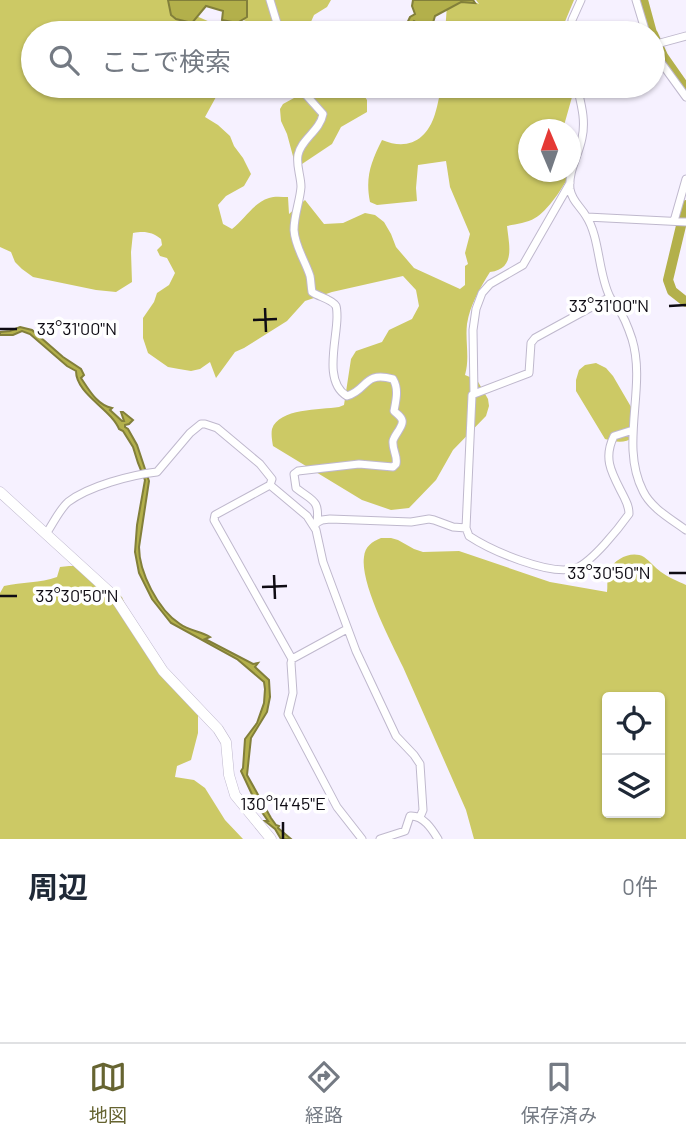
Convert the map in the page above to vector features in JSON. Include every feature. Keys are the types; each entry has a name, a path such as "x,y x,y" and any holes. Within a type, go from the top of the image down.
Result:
{"main road":[{"path":"0,492 114,596 163,671 218,729 226,742 229,775 235,795 271,839"}],"street":[{"path":"270,0 276,21"},
{"path":"572,21 581,0"},
{"path":"636,0 642,21"},
{"path":"665,42 686,36"},
{"path":"665,69 686,97"},
{"path":"310,98 319,107 323,119 298,153 301,189 295,214 295,230 300,255 309,275 312,292 337,307 332,357 341,393 353,395 372,378 382,376 393,379 397,393 394,411 402,424 393,441 398,457 397,464 393,467 359,464 298,471 294,474 296,488 318,506 315,524 323,562 347,629 396,736 420,764 423,810 421,817"},
{"path":"579,98 584,124 582,140 571,171 570,193 587,217 610,298 620,310 632,338 637,380 634,459 643,493 658,509 686,530"},
{"path":"674,221 686,179"},
{"path":"570,183 523,265 490,284 482,293 476,309 466,528 468,536 533,564 561,569 582,565 629,514 629,507 613,474 608,456 614,436 633,430"},
{"path":"587,217 686,222"},
{"path":"474,394 529,373 531,342 535,338 610,298"},
{"path":"46,534 68,503 94,489 137,475 157,472 201,424 218,428 260,464 272,479 270,485 215,515 214,520 292,659 293,693 288,713 337,807 362,839"},
{"path":"270,485 315,524"},
{"path":"315,524 330,519 411,522 429,519 453,527 466,528"},
{"path":"292,659 347,629"},
{"path":"380,839 404,831 410,816 414,815 421,817 438,839"}],"shaded area":[{"path":"0,0 176,0 178,8 208,21 21,21 21,98 215,98 205,117 230,136 251,174 244,186 226,196 218,205 223,224 232,229 258,204 276,197 288,197 289,214 305,200 324,224 343,223 365,213 375,215 384,222 396,247 414,268 460,289 465,285 465,266 468,264 465,253 470,234 450,187 446,161 418,165 417,201 377,205 370,202 369,177 382,140 400,144 422,137 431,123 439,98 572,98 566,119 518,119 518,182 565,182 540,215 529,221 507,226 507,261 498,270 490,272 468,317 465,375 477,380 488,399 486,416 453,450 436,480 409,508 391,510 362,500 273,446 272,435 276,422 283,417 301,411 344,405 351,359 356,351 382,342 389,330 412,319 419,306 416,290 403,276 305,301 287,321 235,352 216,378 210,362 191,371 168,367 148,353 143,338 143,318 157,293 169,285 175,273 167,258 160,256 157,250 162,245 158,237 148,233 133,233 132,282 116,292 33,277 15,262 11,252 0,247"},
{"path":"168,0 247,0 247,17 240,21 222,20 223,11 206,6 194,21 176,19 171,15"},
{"path":"230,0 331,0 327,7 314,15 311,21 246,21 235,17"},
{"path":"413,0 473,0 475,3 461,2 435,16 434,21 408,21 415,14"},
{"path":"470,0 479,4 476,0 574,0 565,21 446,21 447,5"},
{"path":"294,98 366,98 367,112 341,127 332,144 302,164 294,160 281,121 280,109"},
{"path":"20,327 32,330 81,369 84,375 81,378 90,392 102,404 112,408 110,410 122,421 121,412 133,420 125,427 137,445 149,481 139,547 146,579 157,600 172,618 210,637 205,639 253,664 258,663 255,667 269,680 267,712 251,738 247,775 271,818 291,839 281,839 275,829 265,821 268,821 241,771 245,739 257,723 264,703 264,682 237,659 171,623 152,599 139,573 135,552 145,480 133,447 123,431 87,394 76,371 30,334 22,331 13,335 0,335 0,332"},
{"path":"596,363 606,368 613,376 634,412 634,437 627,441 605,439 576,391 579,370 585,365"},
{"path":"381,538 391,538 423,552 459,551 550,582 607,592 608,575 612,565 624,557 639,555 664,574 686,585 686,839 474,839 466,810 371,597 364,557 367,547"},
{"path":"76,566 122,597 144,649 198,713 198,733 191,760 177,766 175,777 194,780 205,788 225,820 243,839 0,839 0,593 4,586 57,577 60,567"}],"waterway":[{"path":"643,0 649,21"},
{"path":"665,59 686,89"},
{"path":"686,205 668,280 672,291 686,302"}]}
